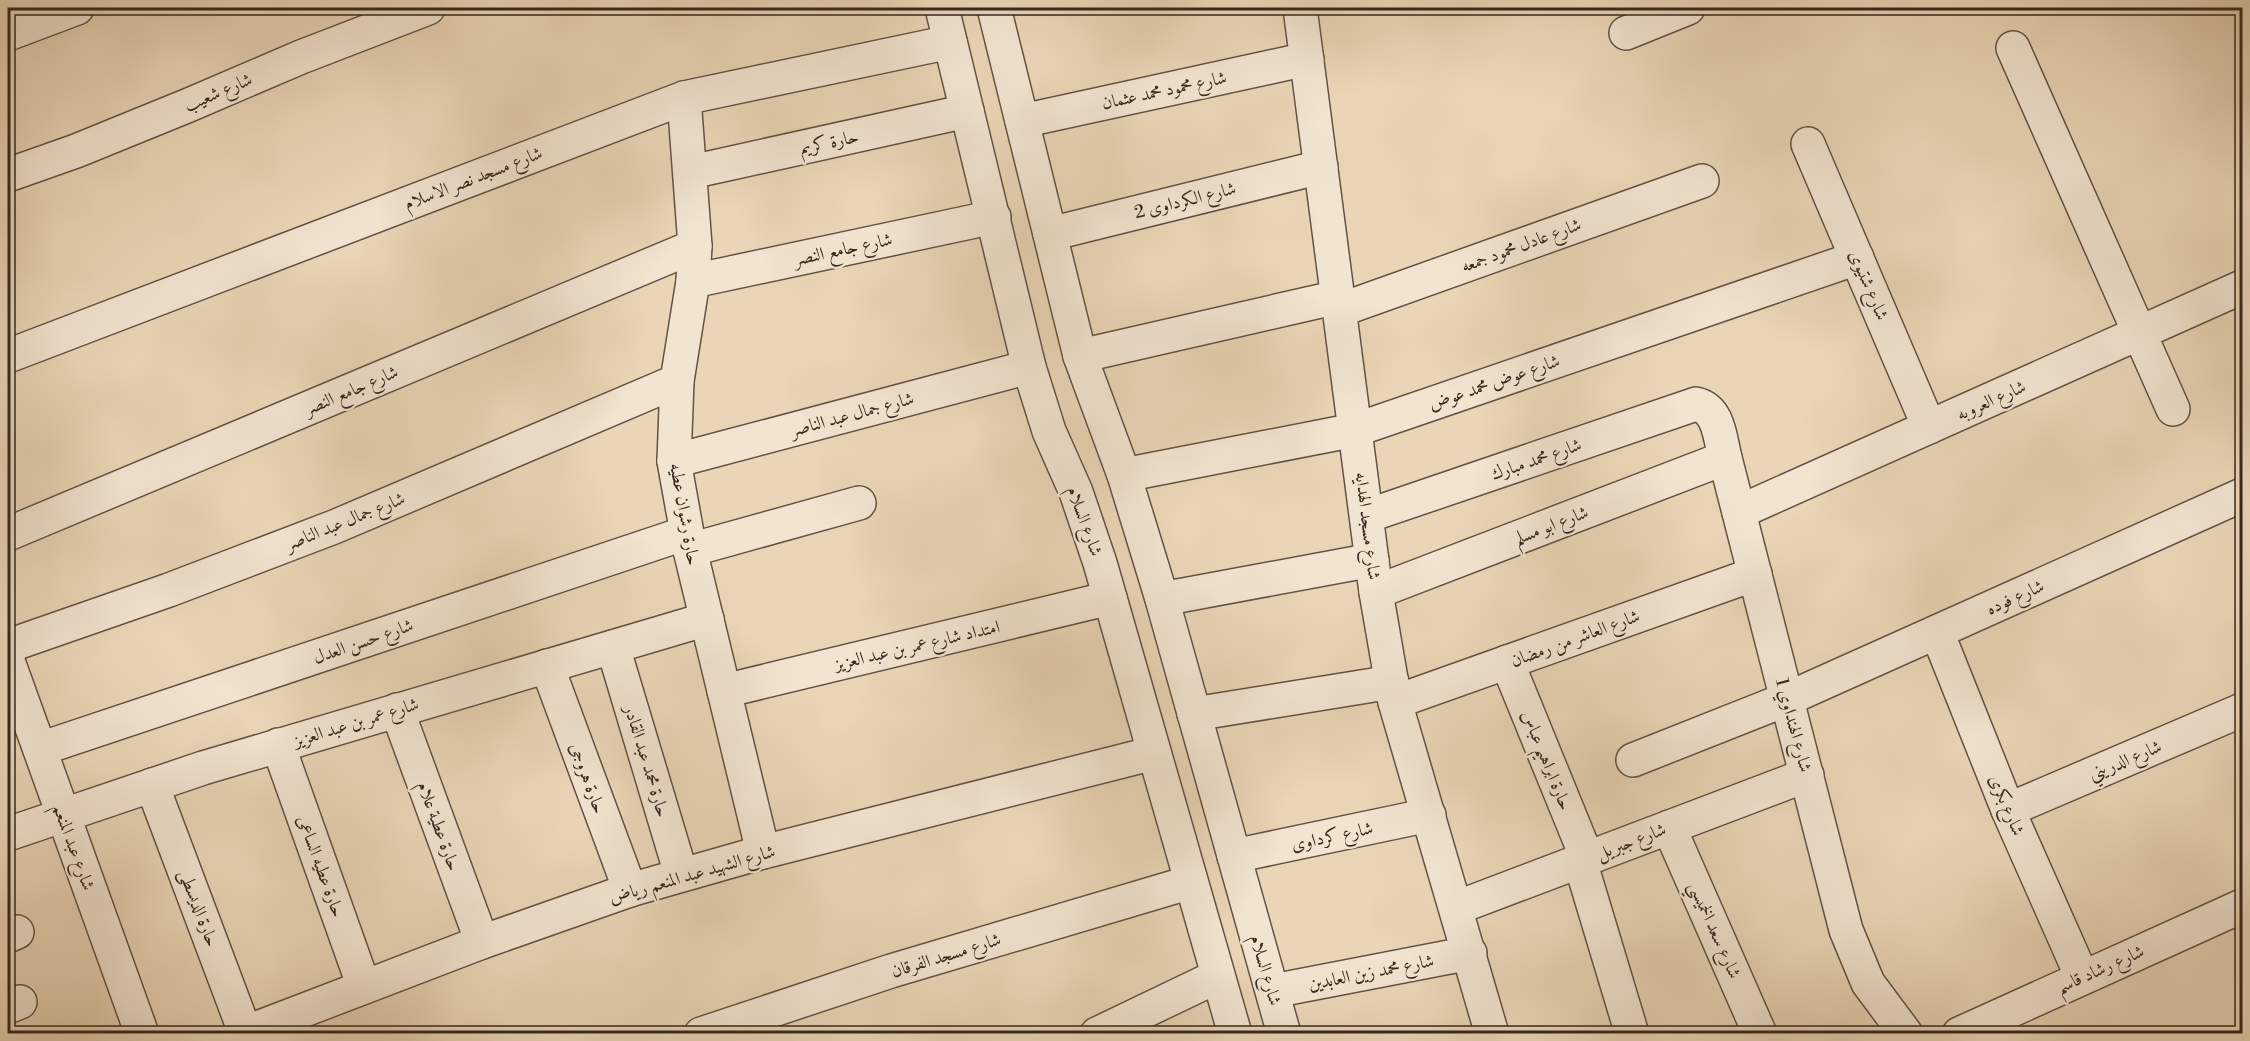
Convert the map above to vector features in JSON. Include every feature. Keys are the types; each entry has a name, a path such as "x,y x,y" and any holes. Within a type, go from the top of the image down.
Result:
{"street":[{"path":"8,34 77,8"},
{"name":"شارع شعيب","path":"8,175 117,134 302,57 429,8"},
{"name":"شارع السلام","path":"942,8 1029,367 1049,430 1089,527 1235,1034"},
{"name":"شارع السلام","path":"994,8 1080,356 1124,476 1162,599 1284,1034"},
{"name":"شارع مسجد الهدايه","path":"1300,8 1376,592 1393,692 1492,1034"},
{"path":"1626,33 1688,8"},
{"name":"شارع مسجد نصر الاسلام","path":"8,356 684,98 950,42"},
{"path":"2013,48 2173,409"},
{"name":"شارع محمود محمد عثمان","path":"1022,121 1307,59"},
{"name":"حارة رشوان عطيه","path":"684,98 695,246 693,282 677,381 674,461 688,541 763,852"},
{"name":"حارة كريم","path":"691,172 967,111"},
{"name":"شارع شتيوى","path":"1808,144 1929,427"},
{"name":"شارع الكرداوى 2","path":"1050,234 1321,167"},
{"name":"شارع عادل محمود جمعه","path":"1080,356 1339,304 1702,181"},
{"name":"شارع جامع النصر","path":"693,282 994,217"},
{"name":"شارع جامع النصر","path":"8,534 695,246"},
{"name":"شارع عوض محمد عوض","path":"1124,476 1355,430 1857,258"},
{"name":"شارع العروبه","path":"1739,512 2242,287"},
{"name":"شارع جمال عبد الناصر","path":"674,461 1029,367"},
{"name":"شارع جمال عبد الناصر","path":"8,646 169,590 334,527 677,381"},
{"name":"شارع محمد مبارك","path":"1367,516 1696,404 1705,406"},
{"name":"شارع الهنداوي 1","path":"1705,406 1715,420 1846,930 1868,983 1906,1034"},
{"name":"شارع ابو مسلم","path":"1376,592 1725,458"},
{"name":"شارع فوده","path":"1633,760 1787,699 2242,495"},
{"name":"شارع حسن العدل","path":"40,749 688,541 859,503"},
{"path":"1162,599 1372,560"},
{"name":"شارع العاشر من رمضان","path":"1194,714 1393,692 1508,662 1755,574"},
{"name":"امتداد شارع عمر بن عبد العزيز","path":"724,691 1110,598"},
{"name":"شارع عمر بن عبد العزيز","path":"8,834 63,814 278,746 707,620"},
{"name":"شارع بكرى","path":"1938,632 2008,810 2082,977"},
{"name":"حارة محمد عبد القادر","path":"613,647 681,874"},
{"name":"شارع عبد المنعم","path":"8,661 141,1034"},
{"name":"حارة ابراهيم عباس","path":"1508,662 1583,860 1632,1034"},
{"name":"حارة هروجى","path":"547,666 630,890"},
{"name":"حارة عطية علام","path":"397,710 482,942"},
{"name":"شارع الدريني","path":"2008,810 2242,710"},
{"name":"حارة عطيه الساعى","path":"278,746 364,987"},
{"name":"شارع الشهيد عبد المنعم رياض","path":"243,1033 482,942 681,874 1154,753"},
{"name":"شارع جبريل","path":"1456,908 1807,776"},
{"name":"حارة الديسطى","path":"152,785 243,1033"},
{"name":"شارع كرداوى","path":"1234,856 1429,815"},
{"name":"شارع سعد الخميسي","path":"1669,827 1760,1034"},
{"name":"شارع مسجد الفرقان","path":"701,1034 891,971 1191,882"},
{"name":"شارع رشاد قاسم","path":"1959,1034 2242,906"},
{"name":"شارع محمد زين العابدين","path":"1272,992 1470,953"},
{"path":"1097,1034 1218,976"}]}
